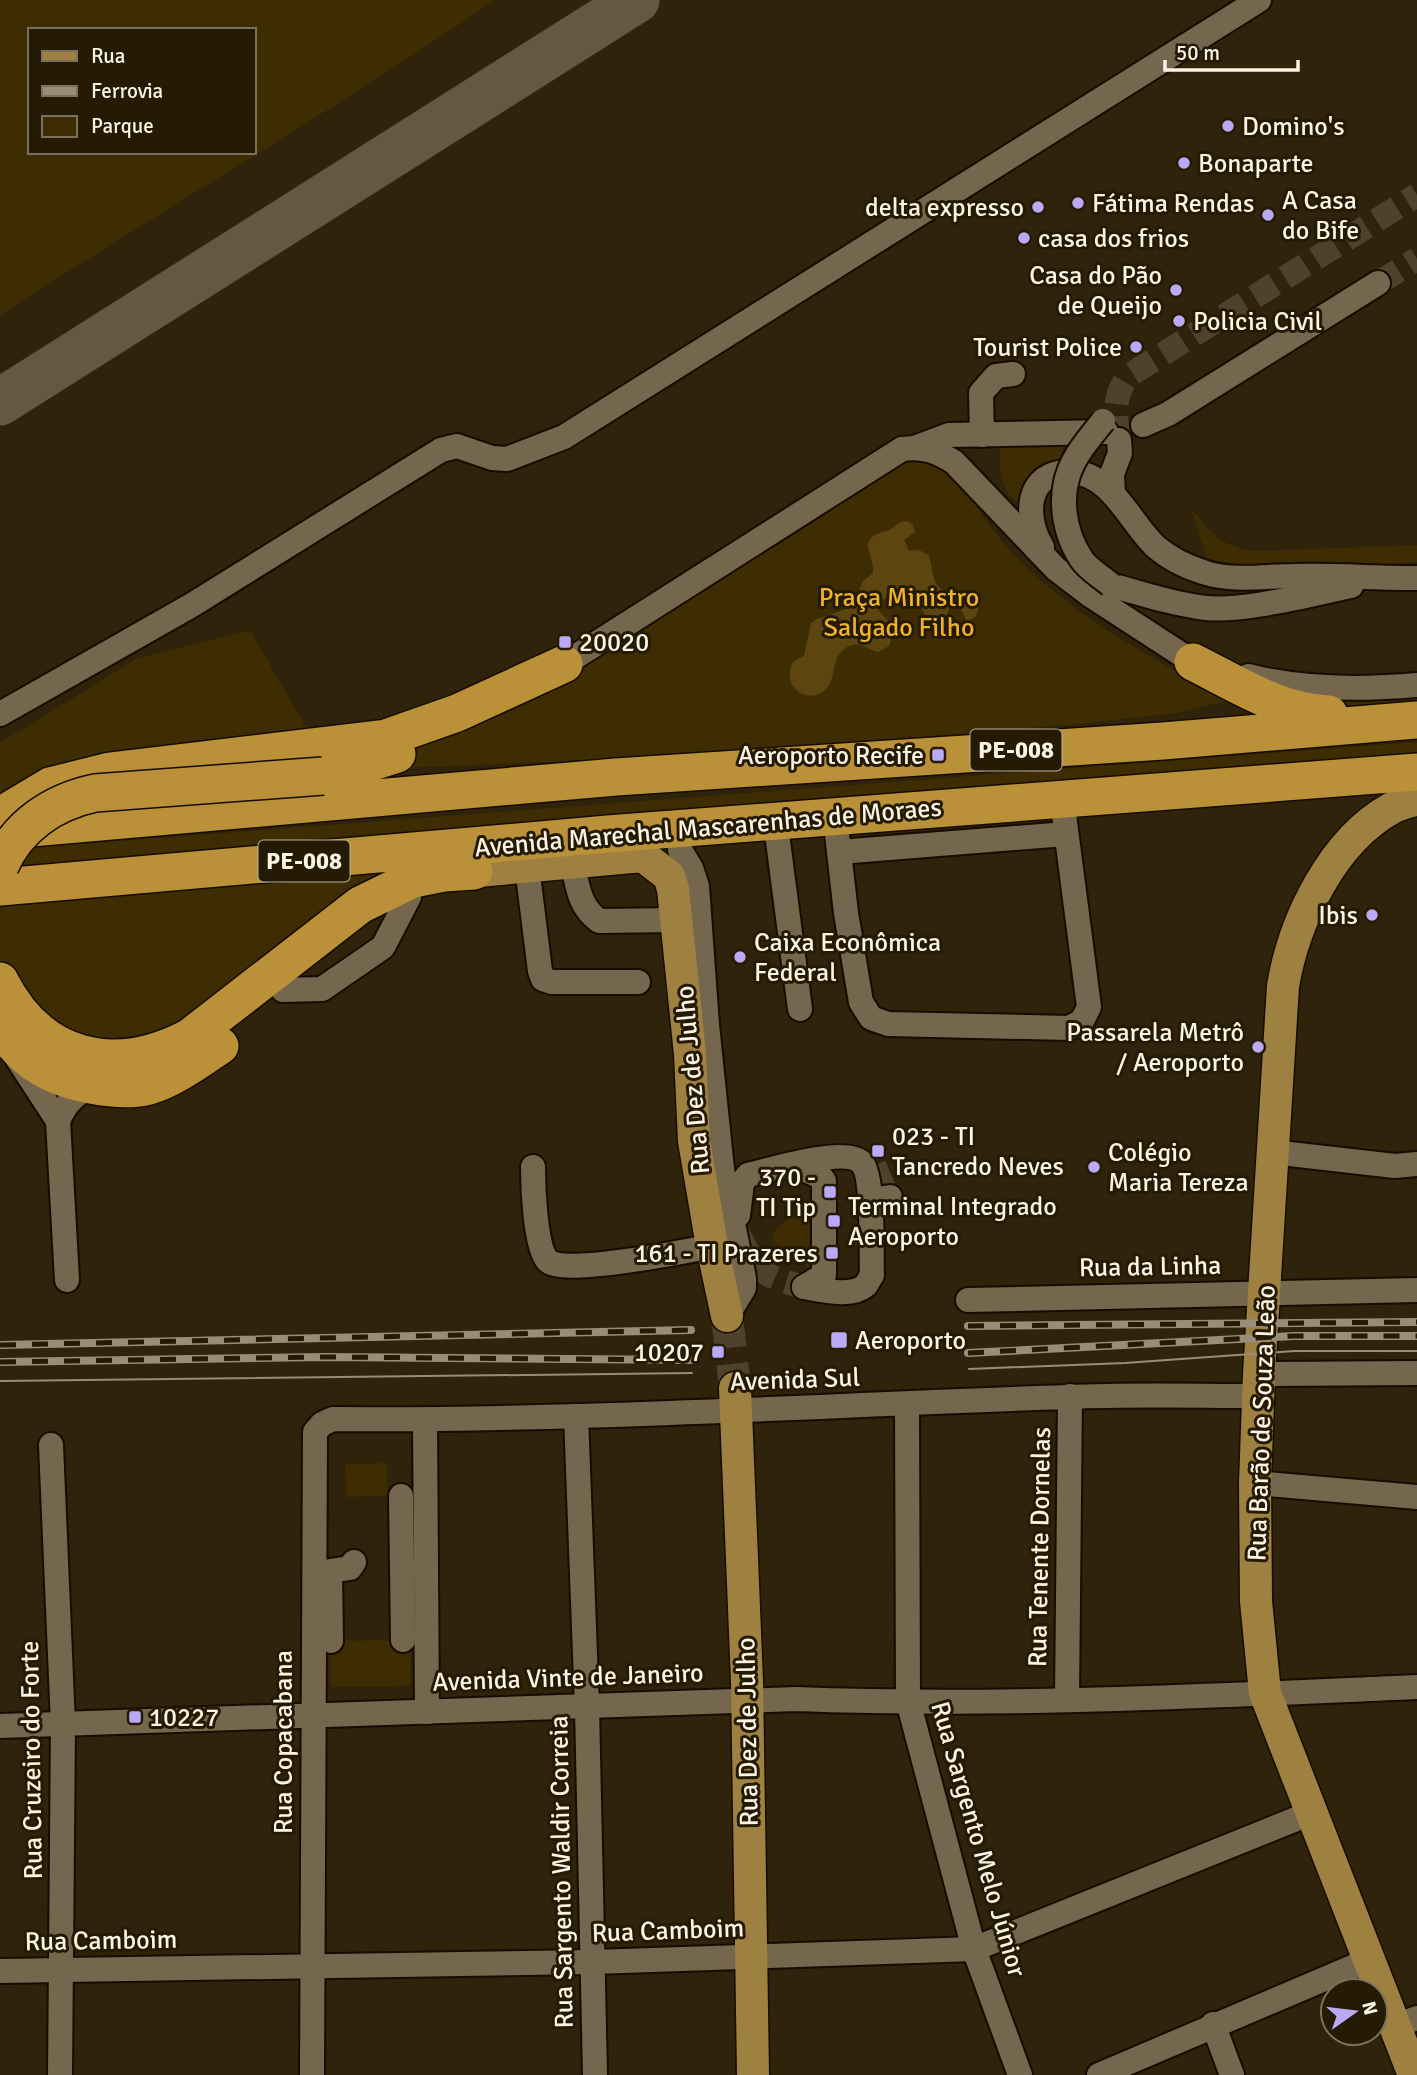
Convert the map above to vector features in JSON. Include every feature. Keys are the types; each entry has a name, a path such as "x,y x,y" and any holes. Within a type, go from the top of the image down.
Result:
{"highway":[{"path":"1193,662 1278,705 1311,713 1417,719"},
{"path":"325,776 425,745 489,713 564,664"},
{"path":"0,816 50,786 110,771 386,738 457,713 564,664"},
{"name":"Avenida Marechal Mascarenhas de Moraes","path":"0,831 616,777 1163,741 1417,719"},
{"name":"Avenida Marechal Mascarenhas de Moraes","path":"0,887 813,828 1062,799 1417,772"},
{"path":"0,866 13,844 35,819 61,803 95,793 325,776 616,777"},
{"path":"643,856 813,828"},
{"path":"0,1032 40,1067 94,1085 120,1089 149,1086 176,1074 233,1038 322,954 373,915 409,897 478,871"},
{"path":"0,981 10,1000 46,1038 61,1047 98,1057 145,1055 167,1049 191,1037 360,905 413,879 444,873 478,871"}],"main road":[{"name":"Rua Barão de Souza Leão","path":"1414,2075 1406,2022 1369,1959 1265,1693 1256,1601 1255,1483 1272,1152 1283,986 1290,953 1302,920 1329,870 1359,831 1392,807 1417,799"},
{"path":"478,871 643,856"},
{"name":"Rua Dez de Julho","path":"643,856 669,876 673,889 690,1054 694,1141 724,1238 727,1316"},
{"name":"Rua Dez de Julho","path":"736,1400 747,1701 753,2075"}],"street":[{"path":"0,714 192,605 441,450 457,446 492,458 508,459 564,437 1259,0"},
{"path":"1143,425 1168,414 1378,283"},
{"path":"982,435 981,393 996,376 1013,374"},
{"path":"564,664 902,449 949,435 1109,431"},
{"path":"1109,431 1120,453 1112,474 1113,494"},
{"path":"1109,431 1073,461 1064,499 1071,540 1084,562 1111,585 1171,602 1209,609 1248,606 1392,578"},
{"path":"916,447 935,450 954,462 1056,569 1090,595 1193,662 1283,685 1371,689 1417,685"},
{"path":"1056,569 1039,541 1030,506 1039,486 1057,473 1070,471 1085,474 1113,494 1157,548 1204,573 1231,577 1292,575 1417,578"},
{"path":"813,828 846,913 861,1002 871,1018 888,1024 1069,1028 1082,1021 1089,1007 1062,799"},
{"path":"813,828 1066,834"},
{"path":"800,1009 813,828"},
{"path":"680,850 691,868 697,886 722,1169 724,1238"},
{"path":"572,862 582,904 599,920 678,920"},
{"path":"527,867 543,979 552,982 638,982"},
{"path":"0,1032 58,1121"},
{"path":"692,1109 712,1071"},
{"path":"67,1280 58,1121 73,1096 94,1085"},
{"path":"1272,1152 1395,1166 1417,1164"},
{"path":"724,1238 742,1183 748,1175 794,1165 831,1157 856,1159 865,1169 880,1198 882,1254 867,1285 854,1290 830,1292 804,1287 824,1274 824,1181 821,1177 794,1165"},
{"path":"533,1167 534,1209 544,1253 547,1260 554,1265 636,1260 724,1238"},
{"name":"Rua da Linha","path":"968,1300 1417,1290"},
{"name":"Avenida Sul","path":"333,1419 576,1416 736,1400 907,1404 1259,1385 1417,1373"},
{"name":"Rua Tenente Dornelas","path":"1067,1699 1070,1396"},
{"name":"Rua Sargento Melo Júnior","path":"907,1404 908,1701 974,1949 1020,2075"},
{"name":"Rua Sargento Waldir Correia","path":"576,1416 587,1707 595,2075"},
{"name":"Rua Copacabana","path":"312,2075 315,1432 321,1424 333,1419"},
{"path":"425,1419 427,1712"},
{"name":"Rua Cruzeiro do Forte","path":"51,1445 64,1724 60,2075"},
{"path":"1255,1483 1417,1497"},
{"path":"401,1496 403,1640"},
{"path":"314,1557 336,1557 357,1563 350,1568 330,1571 331,1641"},
{"name":"Avenida Vinte de Janeiro","path":"0,1726 747,1701 1067,1699 1417,1687"},
{"name":"Rua Camboim","path":"0,1971 593,1962 974,1949 1311,1813"},
{"path":"1099,2075 1369,1959"},
{"path":"1213,2024 1232,2075"}],"green space":[{"path":"495,0 373,81 0,315 0,1"},
{"path":"1051,441 1063,447 1056,467 1021,503 1008,493 1004,486 999,444"},
{"name":"Praça Ministro Salgado Filho","path":"906,461 936,464 957,476 1003,542 1060,596 1114,635 1228,699 1227,701 1176,713 1078,724 690,756 378,769 379,761 455,735 507,709"},
{"path":"1191,510 1216,537 1252,551 1417,545 1417,562 1286,568 1208,562"},
{"path":"250,630 314,741 0,799 0,743 138,658"},
{"path":"1417,693 1417,714 1347,709 1310,698"},
{"path":"1417,742 1417,763 0,875 0,850"},
{"path":"442,860 171,1036 90,1044 0,986 0,895"},
{"path":"809,1202 814,1203 813,1269 772,1240 774,1231"},
{"path":"387,1463 388,1496 346,1497 345,1464"},
{"path":"410,1640 411,1686 331,1687 330,1641"}],"shaded area":[{"path":"907,521 913,525 915,532 904,540 909,551 919,550 928,555 933,577 940,588 972,598 979,608 976,616 967,622 961,609 950,605 944,627 935,630 929,626 920,603 904,605 885,598 877,608 892,628 889,646 878,652 859,645 847,647 841,651 831,681 824,691 809,696 802,694 792,684 790,670 793,662 804,656 811,623 846,609 855,600 863,581 873,573 868,548 871,538"}],"taxiway":[{"path":"0,402 636,0"}],"tunnel":[{"path":"1119,440 1116,407 1128,376 1417,195"},
{"path":"1378,283 1417,259"},
{"path":"869,1181 890,1172"},
{"path":"738,1233 751,1257 762,1270 778,1279 804,1287"},
{"path":"727,1316 735,1388"}],"tram line":[{"path":"969,1369 1125,1363 1294,1351 1417,1351"},
{"path":"0,1381 692,1373"}],"railway":[{"path":"968,1326 1417,1322"},
{"path":"0,1345 691,1330"},
{"path":"968,1353 1294,1336 1417,1336"},
{"path":"0,1362 324,1357 692,1360"}],"place":[{"name":"Domino's","path":"1228,126"},
{"name":"Bonaparte","path":"1184,163"},
{"name":"Fátima Rendas","path":"1078,203"},
{"name":"delta expresso","path":"1038,207"},
{"name":"A Casa do Bife","path":"1268,215"},
{"name":"casa dos frios","path":"1024,238"},
{"name":"Casa do Pão de Queijo","path":"1176,290"},
{"name":"Policia Civil","path":"1179,321"},
{"name":"Tourist Police","path":"1136,347"},
{"name":"20020","path":"565,642"},
{"name":"Aeroporto Recife","path":"938,755"},
{"name":"Ibis","path":"1372,915"},
{"name":"Caixa Econômica Federal","path":"740,957"},
{"name":"Passarela Metrô / Aeroporto","path":"1258,1047"},
{"name":"023 - TI Tancredo Neves","path":"878,1151"},
{"name":"Colégio Maria Tereza","path":"1094,1167"},
{"name":"370 - TI Tip","path":"830,1192"},
{"name":"Terminal Integrado Aeroporto","path":"834,1221"},
{"name":"161 - TI Prazeres","path":"832,1253"},
{"name":"Aeroporto","path":"839,1340"},
{"name":"10207","path":"718,1352"},
{"name":"10227","path":"135,1717"}]}
